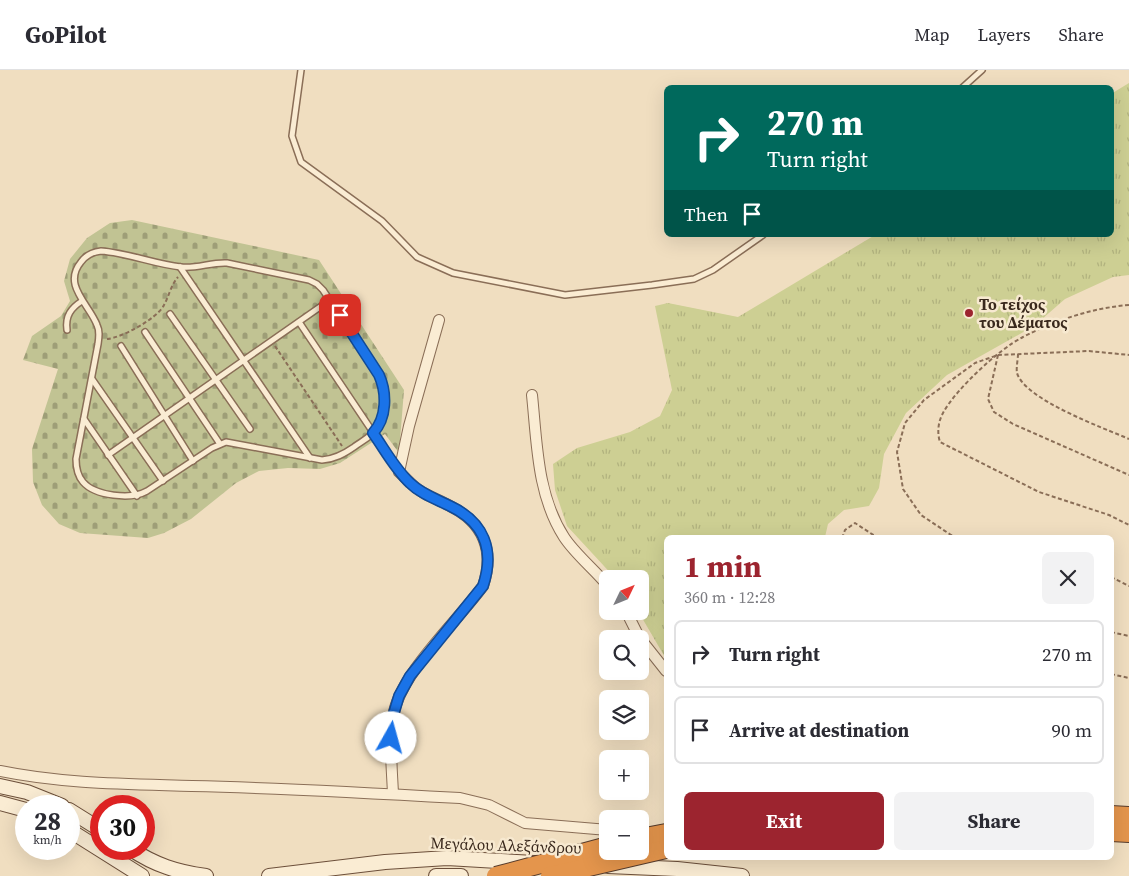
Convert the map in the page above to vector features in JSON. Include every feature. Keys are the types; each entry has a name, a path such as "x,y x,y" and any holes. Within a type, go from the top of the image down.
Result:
{"highway":[{"path":"1114,815 1129,816"},
{"path":"1114,832 1129,834"},
{"path":"649,837 664,834"},
{"path":"496,876 599,848"},
{"path":"550,876 664,849"}],"main road":[{"path":"0,786 34,795"},
{"path":"0,803 15,807"},
{"path":"80,837 142,876"},
{"name":"Μεγάλου Αλεξάνδρου","path":"269,876 385,862 447,858 677,870 742,876"},
{"path":"148,860 188,874 206,876"},
{"name":"Μεγάλου Αλεξάνδρου","path":"436,876 461,876"}],"street":[{"path":"393,794 391,738 393,716 399,696 410,676 483,586 489,560 486,543 473,522 452,506 420,491 410,484 400,472 409,426 439,320"},
{"path":"532,395 541,478 553,520 565,539 599,576"},
{"path":"630,620 639,637 664,668"},
{"path":"0,771 69,780 123,784 460,798 495,807 525,823 599,829"},
{"path":"649,833 664,834"}],"lane":[{"path":"301,70 292,136 301,162 382,221 416,257 453,274 565,295 652,285 694,279 713,270 760,237"},
{"path":"965,85 982,70"},
{"path":"94,252 110,252 182,270 219,263 227,264 309,280 316,284 330,300 383,384 385,393 384,403 378,428 373,433 346,452 330,459 322,460 234,442 220,444 147,492 136,496 97,491 84,483 79,477 76,459 99,337 94,318 82,301 74,283 74,274 81,261 94,252"},
{"path":"182,270 310,458"},
{"path":"108,455 330,300"},
{"path":"67,330 66,324 70,311 82,301"},
{"path":"170,314 250,430"},
{"path":"299,322 400,472"},
{"path":"145,332 220,444"},
{"path":"121,346 193,461"},
{"path":"92,379 163,481"},
{"path":"84,420 136,496"}],"path":[{"path":"99,337 104,339 116,338 156,315 164,306 174,282 182,270"},
{"path":"1129,305 1104,307 1067,318 1022,337 998,355 958,391 942,414 937,434 940,442 1039,492 1109,515 1129,525"},
{"path":"272,341 346,452"},
{"path":"951,535 921,515 903,489 897,452 905,423 924,400 975,363 998,355 1089,351 1129,355"},
{"path":"1018,354 1017,374 1029,390 1059,408 1129,439"},
{"path":"998,355 988,399 994,412 1013,424 1129,475"},
{"path":"843,535 845,530 855,523 873,535"},
{"path":"1114,578 1129,586"},
{"path":"1114,633 1129,636"},
{"path":"1114,675 1129,678"}],"green space":[{"path":"1129,83 1129,275 1113,277 1065,299 1034,326 947,375 906,413 884,454 879,488 869,506 844,510 828,524 825,535 664,535 664,656 643,620 649,620 649,570 608,570 567,526 555,490 553,464 577,448 630,432 660,416 672,390 655,306 668,303 738,317 872,237 1114,237 1114,92"},
{"path":"132,220 319,260 404,390 399,453 385,434 340,463 320,469 288,468 259,471 236,483 191,519 164,533 148,538 80,533 59,524 42,505 33,482 32,449 58,369 23,360 32,336 61,316 70,301 64,281 70,259 87,238 110,223"}],"place":[{"name":"Το τείχος του Δέματος","path":"969,313"}],"route":[{"path":"340,315 383,384 385,393 384,403 378,428 373,433 410,484 433,498 452,506 473,522 486,543 489,560 483,586 475,598 410,676 399,696 393,716 391,738"}]}
